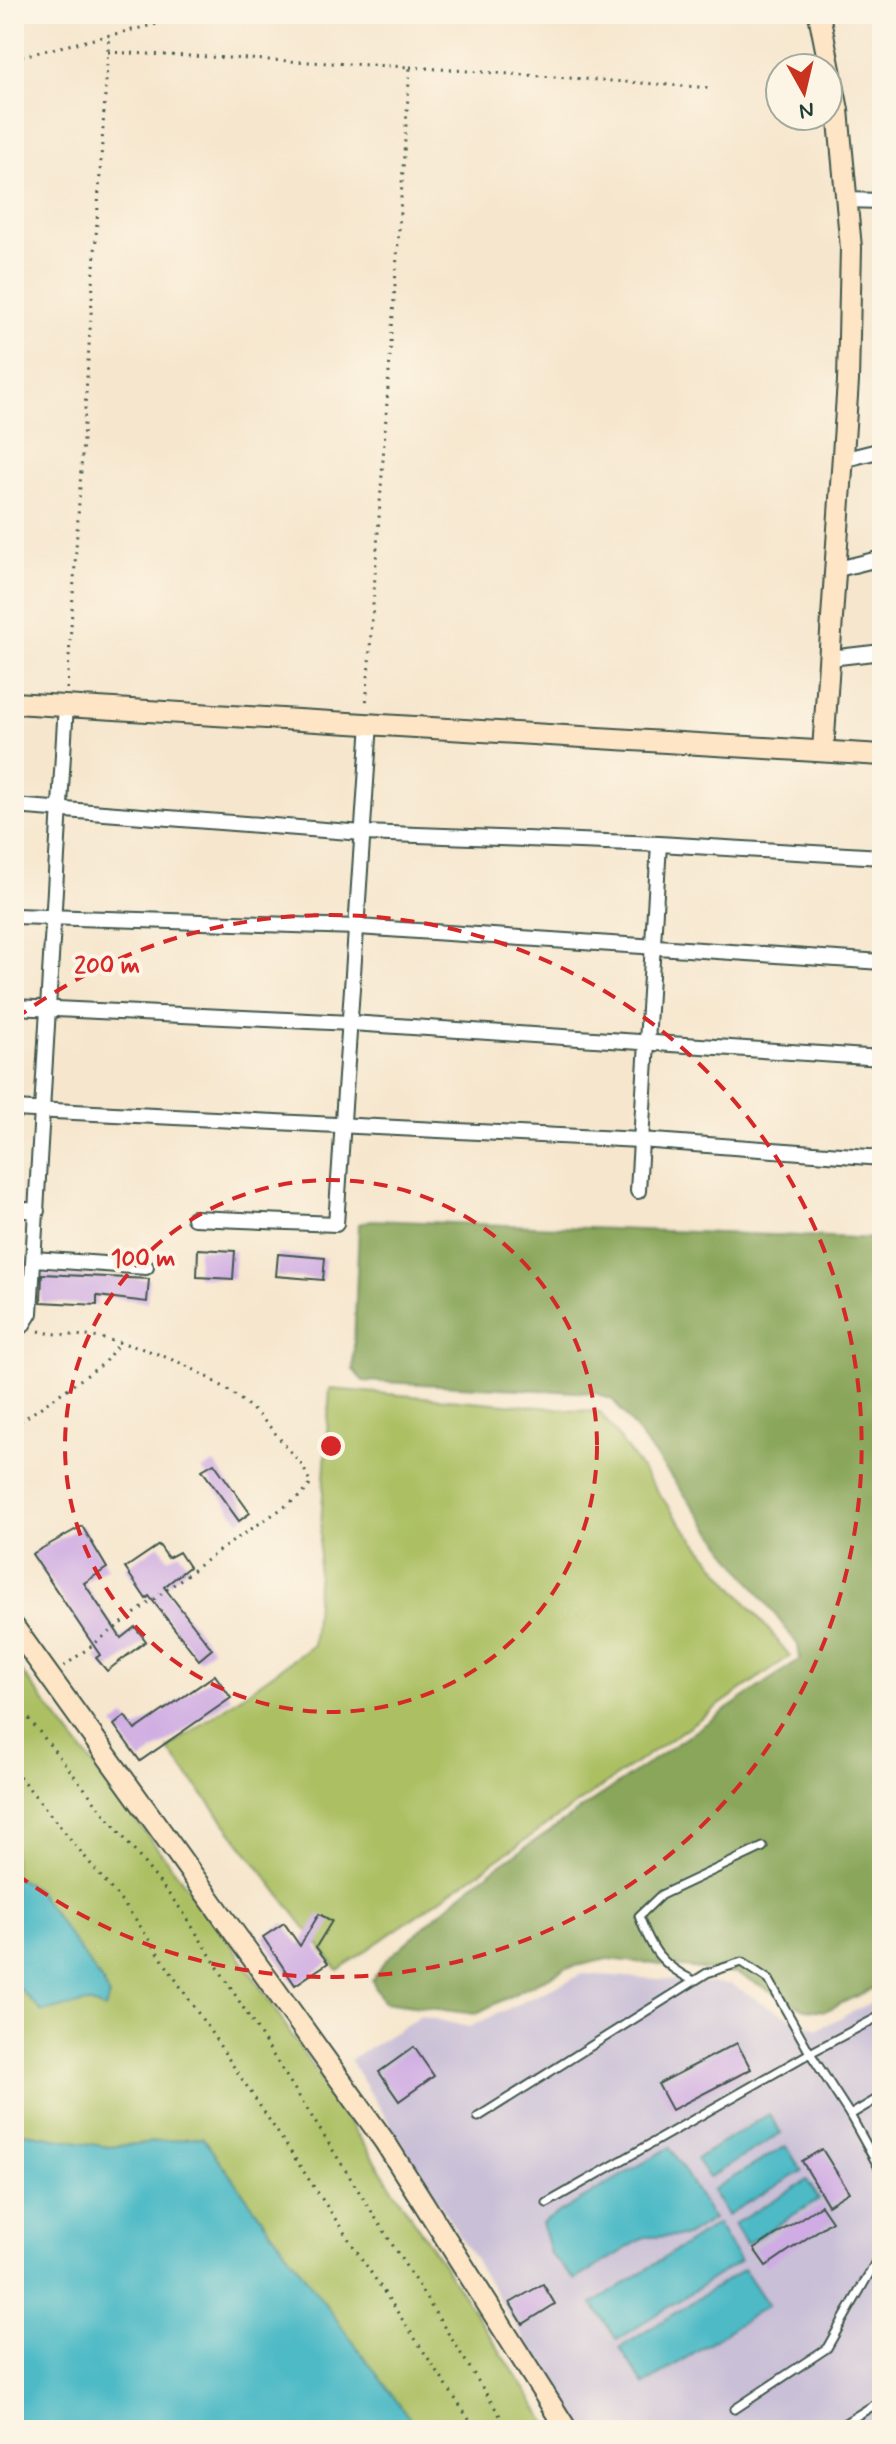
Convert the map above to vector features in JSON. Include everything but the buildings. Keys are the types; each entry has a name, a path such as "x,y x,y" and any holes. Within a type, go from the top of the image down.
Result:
{"street":[{"path":"819,14 838,110 851,248 849,366 838,569 823,751"},
{"path":"846,200 882,201"},
{"path":"842,460 882,450"},
{"path":"838,569 882,558"},
{"path":"830,658 882,652"},
{"path":"14,703 882,755"},
{"path":"20,1324 30,1313 66,704"},
{"path":"194,1218 336,1224 358,927 367,723"},
{"path":"14,806 363,833 659,844 882,857"},
{"path":"638,1191 659,844"},
{"path":"14,916 358,927 882,962"},
{"path":"14,1007 351,1023 882,1058"},
{"path":"14,1109 640,1140 882,1158"},
{"path":"14,1209 37,1211"},
{"path":"34,1259 146,1267"},
{"path":"14,1627 52,1675 385,2142 567,2430"}],"lane":[{"path":"694,1981 676,1972 652,1951 639,1916 661,1895 763,1847"},
{"path":"478,2117 707,1973 742,1962 769,1980 882,2173"},
{"path":"547,2203 882,2015"},
{"path":"850,2115 882,2096"},
{"path":"735,2409 827,2348 882,2251"},
{"path":"834,2430 882,2400"}],"path":[{"path":"14,58 199,14"},
{"path":"66,704 109,34"},
{"path":"108,52 410,67 713,88"},
{"path":"367,723 410,67"},
{"path":"20,1324 46,1333 120,1342 184,1362 230,1391 265,1420 307,1474 310,1485 302,1495 220,1550 52,1675"},
{"path":"14,1426 103,1364 120,1342"},
{"path":"14,1700 183,1912 509,2430"},
{"path":"14,1770 134,1917 476,2430"}],"shaded area":[{"path":"583,1974 731,1984 771,2008 818,2029 882,1997 882,2430 581,2430 350,2060 421,2016 469,2027"}],"green space":[{"path":"371,1220 882,1239 882,1984 825,2011 805,2009 737,1973 608,1959 566,1968 475,2014 383,2002 372,1980 385,1961 475,1882 800,1659 798,1645 613,1400 595,1393 363,1381 353,1370 359,1224"},
{"path":"330,1389 600,1412 676,1517 790,1656 338,1970 168,1749 313,1645"},
{"path":"14,1662 235,1949 552,2430 418,2430 202,2137 109,2147 14,2131"}],"water":[{"path":"14,1876 36,1889 103,1983 109,1996 105,2009 88,2003 42,2012 14,1983"},
{"path":"769,2114 781,2133 709,2178 696,2159"},
{"path":"14,2131 109,2147 202,2137 418,2430 14,2430"},
{"path":"786,2146 802,2171 727,2215 712,2190"},
{"path":"670,2147 713,2219 686,2236 645,2237 575,2280 550,2254 542,2223"},
{"path":"807,2180 819,2199 746,2244 734,2224"},
{"path":"717,2224 740,2261 617,2340 593,2304"},
{"path":"744,2269 768,2305 644,2385 620,2348"}]}
